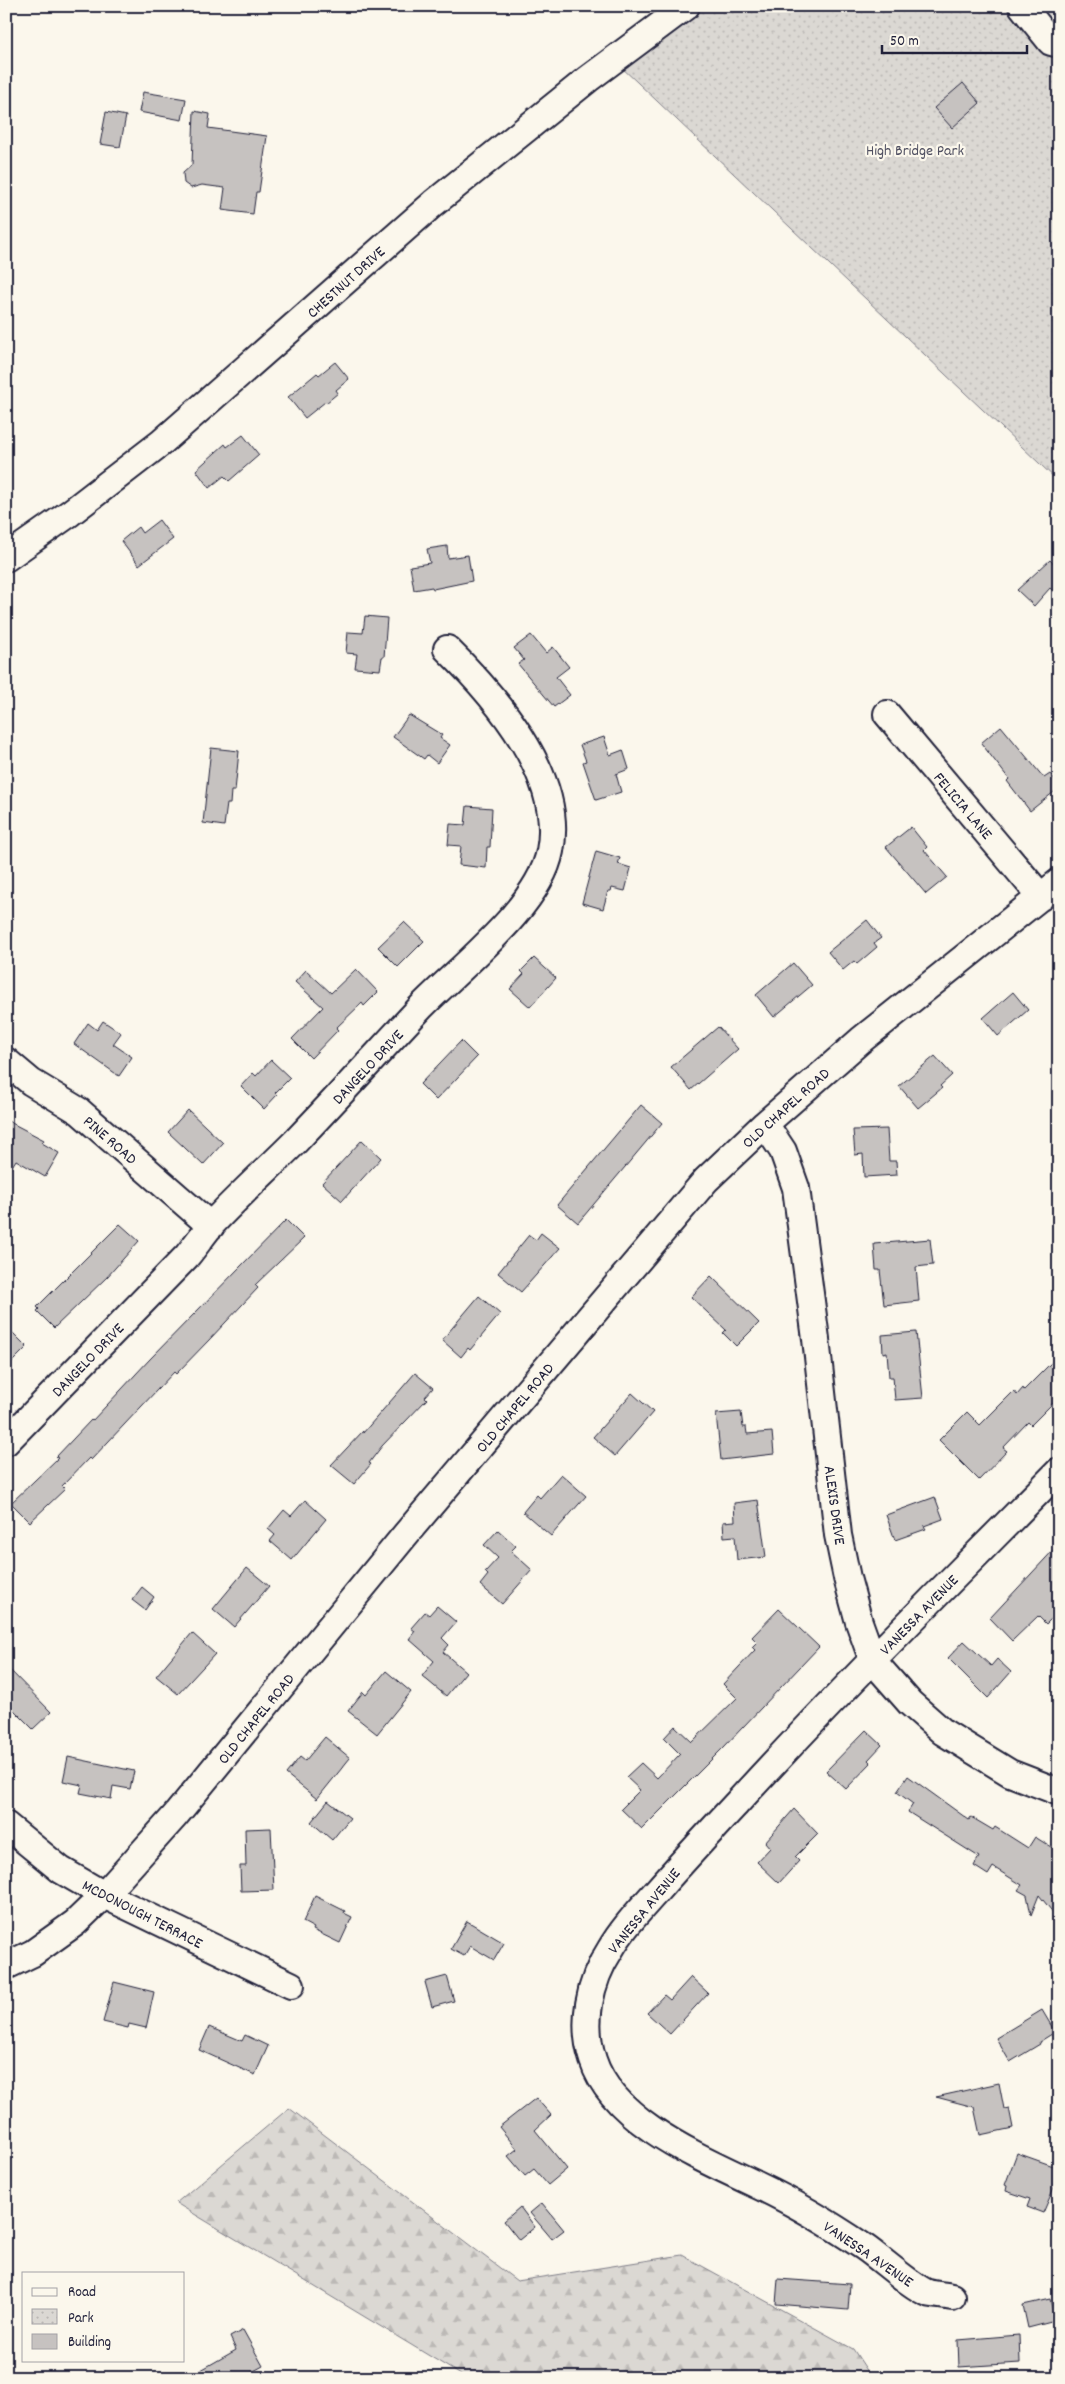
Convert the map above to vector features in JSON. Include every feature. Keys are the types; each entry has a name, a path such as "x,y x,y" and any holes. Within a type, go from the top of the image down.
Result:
{"street":[{"name":"CHESTNUT DRIVE","path":"6,558 70,513 162,442 441,197 581,85 686,6"},
{"path":"1022,6 1051,42 1059,44"},
{"name":"DANGELO DRIVE","path":"9,1435 187,1256 210,1226 508,921 530,894 546,867 551,844 552,819 541,778 521,737 470,672 446,649"},
{"name":"FELICIA LANE","path":"887,714 1050,889"},
{"name":"OLD CHAPEL ROAD","path":"6,1966 33,1954 56,1938 104,1895 175,1816 406,1534 706,1180 765,1124 914,996 1050,889"},
{"name":"PINE ROAD","path":"6,1061 31,1082 79,1111 210,1226"},
{"name":"ALEXIS DRIVE","path":"765,1124 784,1151 796,1188 816,1339 838,1535 859,1622 873,1661 910,1703 943,1732 1010,1773 1059,1792"},
{"name":"VANESSA AVENUE","path":"952,2296 925,2292 863,2247 784,2198 667,2139 644,2124 626,2109 601,2077 593,2063 588,2040 588,2008 596,1979 609,1950 631,1921 780,1756 1059,1471"},
{"name":"MCDONOUGH TERRACE","path":"6,1825 60,1870 104,1895 290,1985"}],"green space":[{"name":"High Bridge Park","path":"697,6 1059,6 1059,482 619,65"},
{"path":"289,2108 517,2281 682,2255 853,2349 872,2378 466,2378 176,2203"}],"building":[{"path":"963,83 980,103 952,128 934,108"},
{"path":"143,92 186,99 182,120 139,112"},
{"path":"194,111 210,114 208,128 267,136 259,192 256,192 253,214 222,210 225,188 202,185 191,188 184,183 183,173 192,165"},
{"path":"106,112 126,116 120,147 100,144"},
{"path":"335,362 349,379 336,390 338,393 305,418 288,397 317,373 319,375"},
{"path":"243,435 259,455 229,481 224,476 209,488 196,470 225,444 227,447"},
{"path":"159,520 173,539 139,565 121,541 138,527 142,533"},
{"path":"447,546 448,558 468,555 472,581 433,589 432,587 414,590 410,566 430,563 427,549"},
{"path":"1050,560 1059,569 1059,596 1050,588 1034,606 1017,590"},
{"path":"365,616 387,618 384,657 382,657 380,670 355,668 357,654 346,653 348,632 363,633"},
{"path":"531,635 546,653 553,647 569,667 556,677 570,695 554,707 518,664 524,660 514,648"},
{"path":"409,715 442,735 440,738 450,745 437,763 427,755 424,759 393,737"},
{"path":"1001,726 1044,778 1050,774 1059,784 1059,788 1030,811 1007,781 1009,779 981,743"},
{"path":"604,737 610,755 623,750 629,769 616,774 621,792 596,800 583,762 586,761 580,745"},
{"path":"211,748 239,751 235,791 231,791 230,804 227,804 224,826 203,823"},
{"path":"467,806 492,808 490,847 487,847 486,868 459,865 461,846 448,845 450,824 465,825"},
{"path":"911,827 927,847 924,850 947,877 926,894 886,847"},
{"path":"596,851 620,858 618,864 631,868 625,891 612,888 611,891 608,891 603,909 582,903"},
{"path":"867,920 881,938 874,943 877,947 857,964 854,961 843,970 828,952"},
{"path":"404,922 424,941 398,967 378,947"},
{"path":"534,958 556,978 530,1007 510,989 524,974 521,971"},
{"path":"793,963 812,985 774,1017 756,995"},
{"path":"356,969 378,992 364,1006 362,1003 336,1028 338,1030 311,1058 292,1039 323,1007 295,982 306,970 331,993"},
{"path":"1013,992 1028,1010 998,1036 983,1018"},
{"path":"103,1021 121,1033 113,1044 132,1057 119,1076 74,1044 88,1023 97,1030"},
{"path":"718,1027 738,1049 691,1090 671,1067"},
{"path":"461,1041 477,1057 436,1100 420,1084"},
{"path":"935,1056 952,1075 940,1086 942,1088 918,1108 899,1086"},
{"path":"271,1060 290,1078 275,1093 277,1095 264,1109 241,1086 253,1073 256,1076"},
{"path":"641,1105 662,1123 578,1223 557,1205"},
{"path":"188,1110 223,1143 203,1165 168,1132"},
{"path":"6,1120 44,1140 42,1143 59,1153 45,1177 16,1160 6,1176"},
{"path":"887,1129 889,1161 896,1161 897,1175 864,1177 863,1154 855,1155 853,1130"},
{"path":"362,1140 381,1158 342,1201 322,1183"},
{"path":"286,1220 304,1238 255,1285 258,1288 209,1340 176,1374 174,1372 91,1460 89,1458 62,1486 65,1489 30,1522 11,1503 58,1458 56,1457 91,1420"},
{"path":"120,1224 139,1241 107,1277 54,1328 37,1311 39,1309 37,1307"},
{"path":"541,1233 560,1248 521,1292 498,1273 529,1235 536,1240"},
{"path":"930,1239 933,1265 916,1267 919,1301 884,1305 880,1270 876,1270 874,1244"},
{"path":"711,1276 759,1323 736,1346 723,1333 726,1330 691,1297"},
{"path":"479,1296 500,1314 470,1350 468,1348 461,1357 442,1340"},
{"path":"6,1326 27,1347 6,1368"},
{"path":"916,1332 923,1398 895,1400 893,1377 889,1377 887,1352 883,1353 882,1335"},
{"path":"1059,1355 1059,1397 1031,1425 1028,1422 1003,1448 1007,1451 979,1480 939,1440 967,1412 980,1425 1014,1391 1017,1395 1023,1388 1024,1390"},
{"path":"415,1373 433,1388 425,1397 427,1399 382,1446 369,1463 371,1464 354,1484 331,1465 363,1431 363,1433"},
{"path":"632,1393 653,1412 615,1456 593,1437"},
{"path":"741,1412 743,1427 746,1427 747,1434 772,1432 774,1454 721,1460 716,1414"},
{"path":"561,1474 586,1496 551,1536 523,1512 537,1495 540,1498"},
{"path":"935,1497 943,1519 924,1526 926,1529 895,1540 886,1515"},
{"path":"305,1500 326,1519 292,1560 270,1541 275,1535 268,1529 284,1510 291,1516"},
{"path":"758,1500 766,1557 737,1560 735,1536 724,1537 723,1522 735,1521 734,1503"},
{"path":"498,1530 516,1546 511,1551 532,1570 502,1604 480,1585 488,1575 485,1572 498,1558 484,1545"},
{"path":"1059,1544 1059,1611 1046,1624 1038,1616 1012,1641 990,1618"},
{"path":"247,1568 269,1586 234,1627 213,1609"},
{"path":"142,1587 154,1597 145,1610 132,1600"},
{"path":"437,1606 456,1622 442,1638 449,1645 443,1652 466,1672 446,1696 422,1676 434,1661 409,1639 415,1631 411,1628 425,1612 429,1615"},
{"path":"779,1609 819,1647 724,1747 642,1829 621,1809 640,1790 626,1777 641,1763 657,1778 680,1754 664,1738 675,1726 692,1742 737,1698 723,1684 755,1650 752,1647 757,1642 752,1637"},
{"path":"192,1633 215,1654 178,1694 156,1676"},
{"path":"964,1641 991,1666 997,1659 1011,1672 988,1698 948,1658"},
{"path":"6,1666 51,1712 33,1729 6,1702"},
{"path":"386,1671 411,1692 377,1734 348,1711 363,1692 366,1695"},
{"path":"866,1730 882,1745 868,1760 871,1763 846,1789 826,1771"},
{"path":"325,1737 350,1758 317,1799 286,1774 300,1757 305,1761"},
{"path":"68,1757 134,1771 130,1789 113,1786 111,1799 80,1793 82,1785 63,1781"},
{"path":"908,1776 969,1820 971,1817 993,1830 995,1827 1028,1848 1035,1837 1059,1852 1059,1920 1039,1895 1031,1915 1027,1895 1018,1890 1022,1885 993,1867 988,1875 974,1866 979,1857 908,1812 913,1804 897,1792"},
{"path":"328,1801 350,1818 332,1840 311,1822"},
{"path":"794,1809 818,1834 795,1857 799,1861 779,1883 757,1862 770,1848 765,1842"},
{"path":"271,1828 274,1890 241,1891 240,1866 246,1866 245,1829"},
{"path":"315,1896 345,1911 344,1913 352,1917 340,1943 313,1930 314,1928 303,1922"},
{"path":"467,1921 504,1943 494,1960 470,1946 464,1956 451,1949"},
{"path":"447,1976 454,2001 432,2007 425,1982"},
{"path":"691,1977 708,1993 670,2034 647,2013 664,1995 670,2000"},
{"path":"114,1982 154,1992 146,2028 129,2024 128,2028 103,2022"},
{"path":"1042,2010 1055,2032 1039,2042 1040,2044 1010,2062 996,2038"},
{"path":"209,2027 242,2041 245,2035 268,2046 255,2075 199,2050"},
{"path":"999,2083 1004,2109 1009,2108 1013,2128 980,2135 974,2107 936,2097"},
{"path":"536,2098 551,2115 535,2130 567,2169 548,2185 534,2169 525,2176 508,2156 517,2149 499,2127"},
{"path":"1017,2153 1059,2168 1059,2176 1043,2213 1027,2207 1030,2199 1006,2191 1007,2186 1005,2185"},
{"path":"542,2203 564,2230 552,2239 530,2213"},
{"path":"520,2207 535,2227 519,2240 504,2221"},
{"path":"778,2279 850,2284 848,2310 776,2304"},
{"path":"1050,2299 1055,2321 1028,2328 1023,2305"},
{"path":"243,2330 263,2366 241,2378 187,2378 236,2350 230,2337"},
{"path":"1019,2335 1020,2363 959,2367 958,2340"}]}
